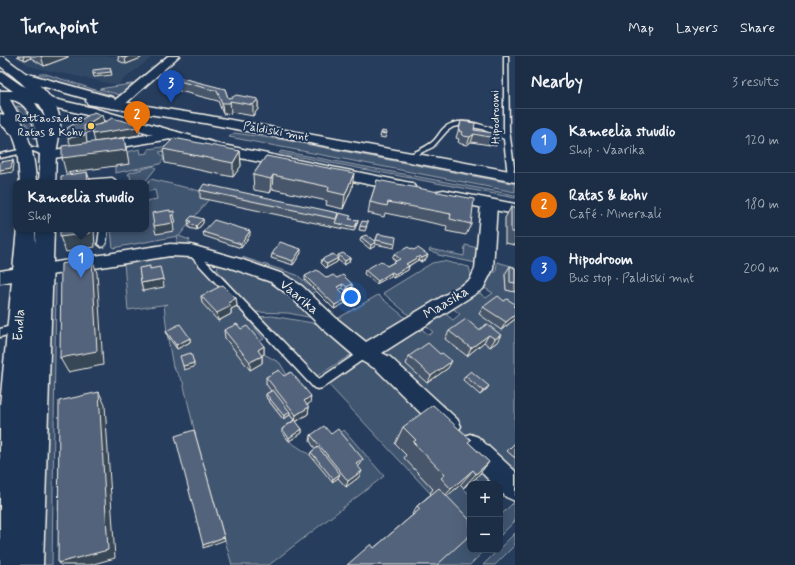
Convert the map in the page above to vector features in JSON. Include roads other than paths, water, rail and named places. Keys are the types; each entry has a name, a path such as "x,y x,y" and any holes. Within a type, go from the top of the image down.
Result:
{"main road":[{"path":"0,60 41,121 48,155"},
{"path":"0,76 19,87 40,95 51,114 53,130"},
{"path":"0,88 19,87 34,81 118,104"},
{"name":"Paldiski mnt","path":"0,95 19,87 88,111 221,149 515,209"},
{"path":"0,95 12,113 21,134 28,162 28,180"},
{"name":"Paldiski mnt","path":"40,95 118,104 247,126 513,176"},
{"path":"47,180 48,155 53,130 58,118 77,111 88,111"},
{"path":"0,118 10,124 21,134"},
{"path":"221,149 218,139 224,133 233,129 247,126"},
{"name":"Endla","path":"1,565 14,475 23,330 22,273 26,232"},
{"name":"Endla","path":"22,273 43,232"},
{"name":"Endla","path":"14,475 27,565"}],"street":[{"path":"118,104 174,56"},
{"path":"48,155 172,135"},
{"name":"Maasika","path":"374,358 478,284 484,269 489,204"},
{"name":"Vaarika","path":"22,273 170,250 191,251 234,263 277,278 296,291 329,323 374,358 515,488"}],"lane":[{"name":"Hipodroomi","path":"506,56 506,138 513,176"},
{"path":"408,157 431,147 439,140 446,128 456,124 491,129 506,138"},
{"path":"0,156 26,150 38,150 48,155"},
{"path":"102,244 104,232"},
{"path":"191,251 318,385 374,358"}],"place":[{"name":"Hipodroom","path":"171,103"},
{"name":"Rattaosad.ee Ratas & Kohv","path":"91,126"},
{"name":"Ratas & kohv","path":"137,134"},
{"name":"Kameelia stuudio","path":"81,278"}]}
